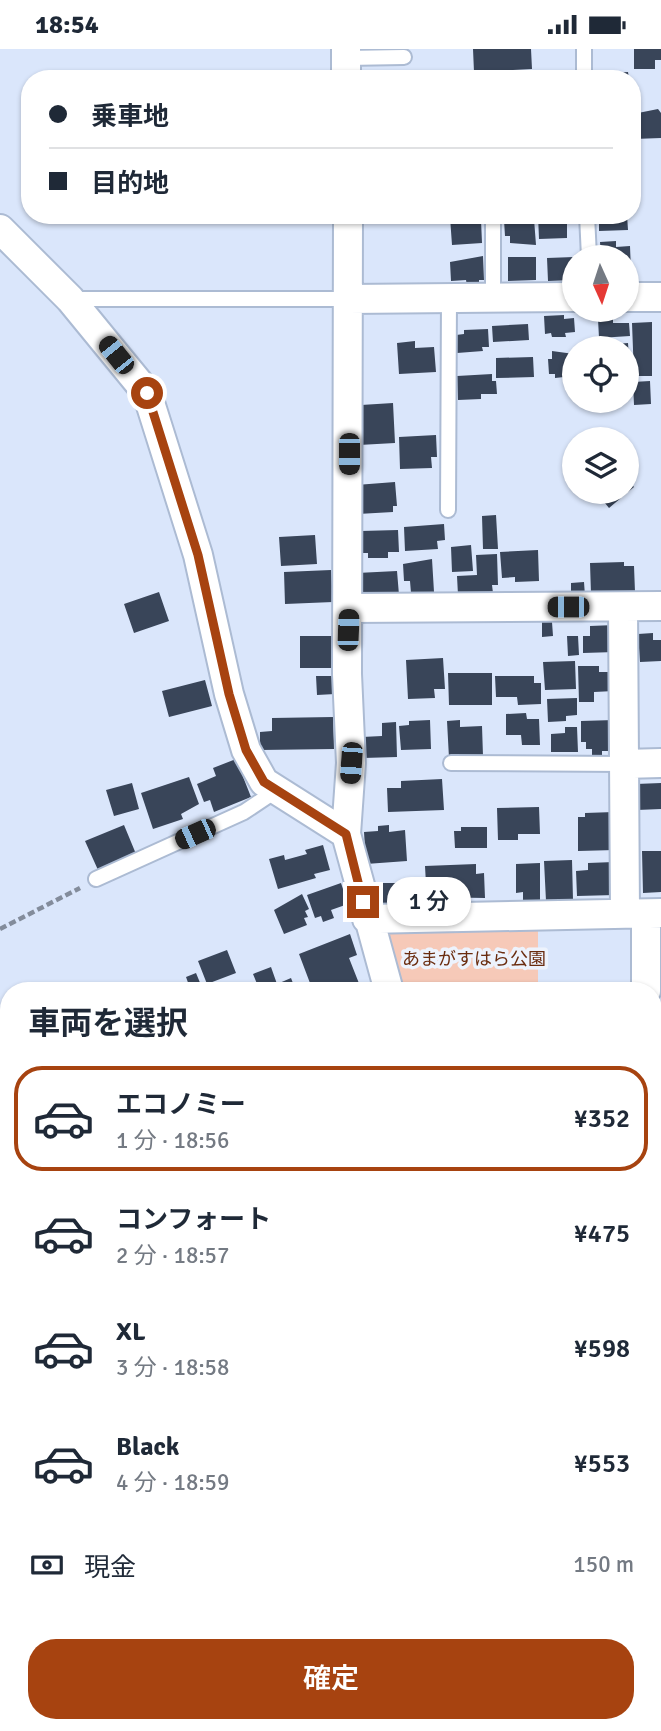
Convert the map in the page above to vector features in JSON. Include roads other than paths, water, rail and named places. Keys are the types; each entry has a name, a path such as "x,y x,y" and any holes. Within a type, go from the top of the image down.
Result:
{"street":[{"path":"348,224 347,674 351,763 346,834 386,982"},
{"path":"0,229 10,254 70,299 147,393 198,555 229,694 246,750 264,782 346,834"},
{"path":"349,299 562,297"},
{"path":"639,297 661,297"},
{"path":"349,608 661,606"},
{"path":"623,607 624,764 644,913 646,982"},
{"path":"624,764 661,763"},
{"path":"367,919 644,913"}],"lane":[{"path":"584,49 584,70"},
{"path":"346,62 404,57"},
{"path":"493,224 493,297"},
{"path":"587,224 588,245"},
{"path":"448,510 449,297"},
{"path":"70,299 349,299"},
{"path":"451,763 624,764"},
{"path":"96,879 244,812 276,790"}],"park label":[{"name":"あまがすはら公園","path":"474,959"}]}
